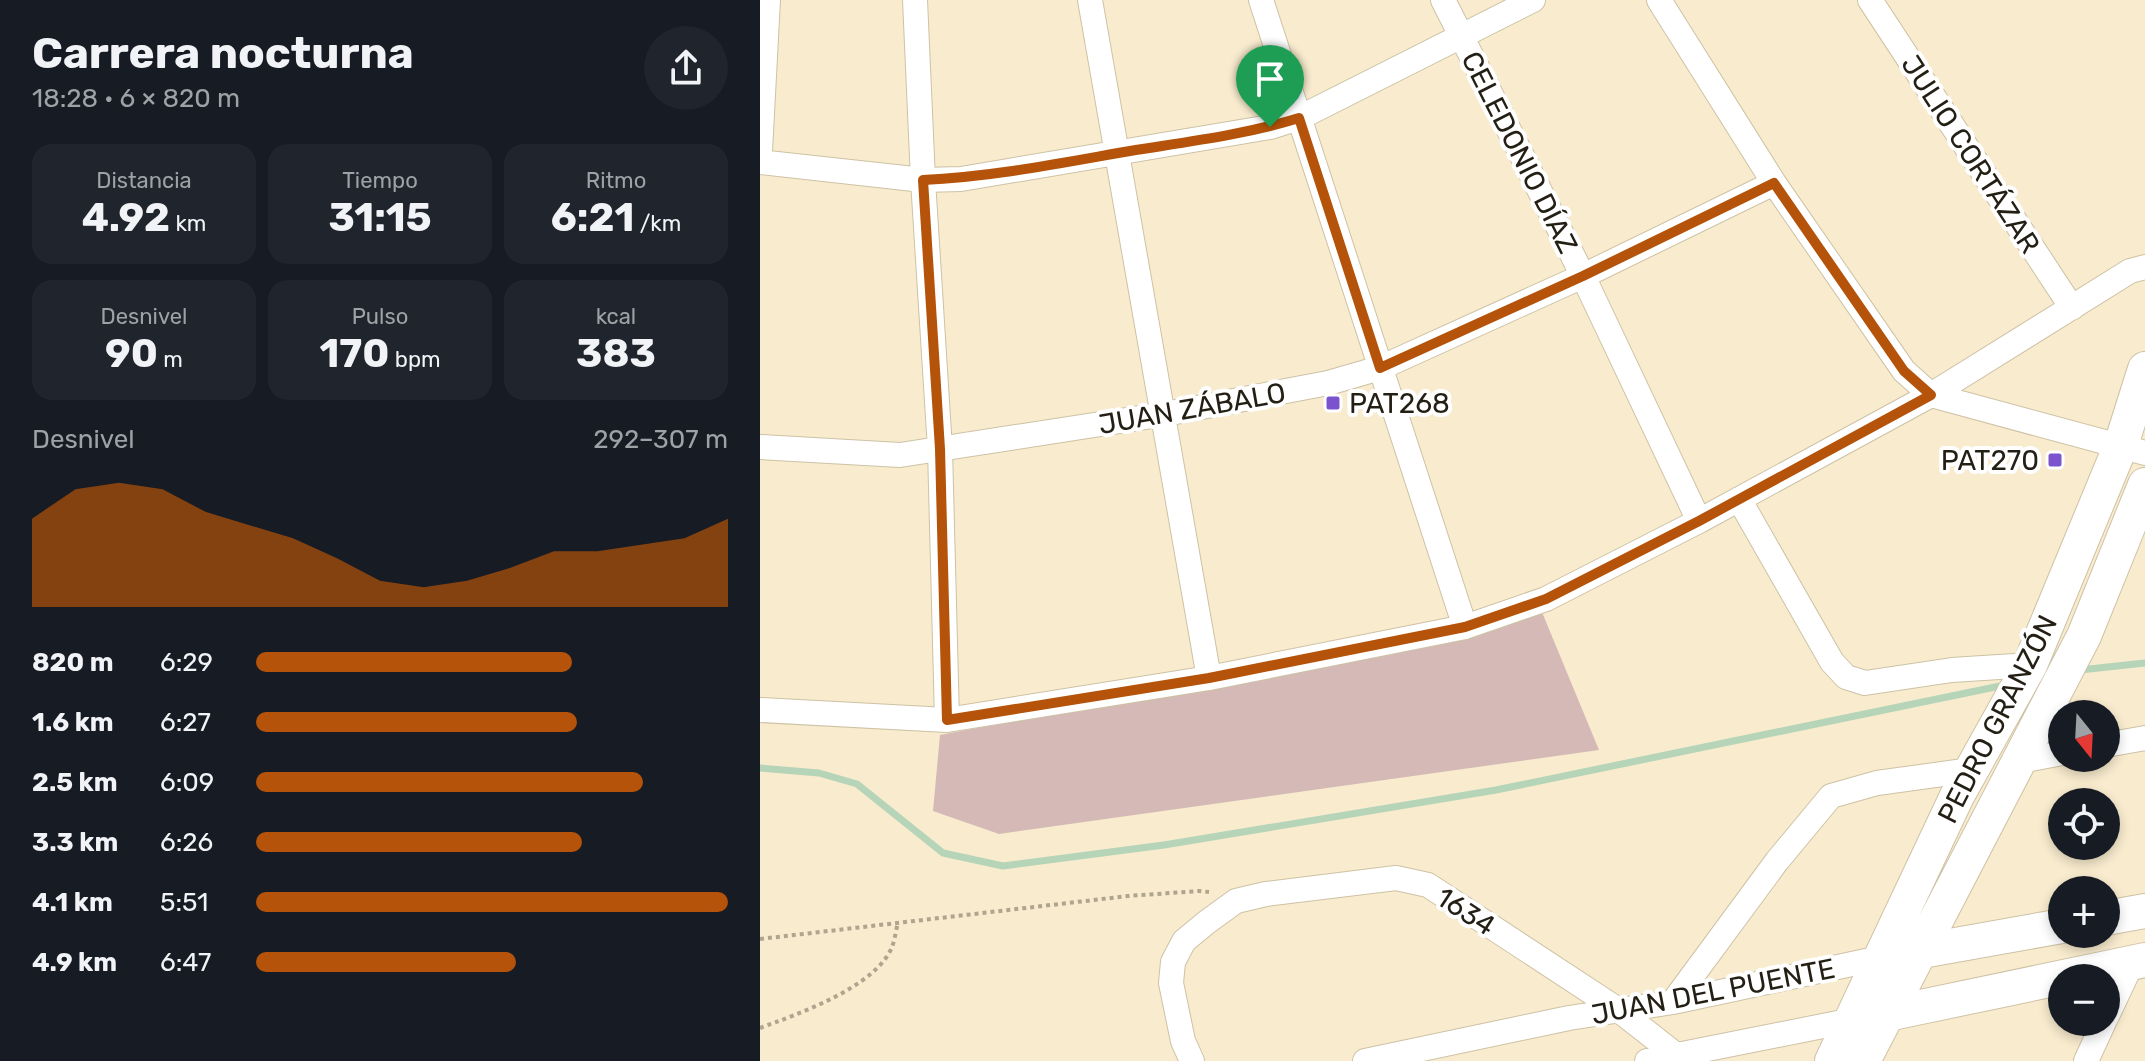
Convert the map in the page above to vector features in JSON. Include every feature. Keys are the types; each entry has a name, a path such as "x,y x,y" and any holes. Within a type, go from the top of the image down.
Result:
{"main road":[{"name":"PEDRO GRANZÓN","path":"1832,1061 1971,770 2030,665 2133,449 2145,369"},
{"name":"PEDRO GRANZÓN","path":"1863,1061 2084,636 2145,485"},
{"path":"2120,915 2145,911"},
{"name":"JUAN DEL PUENTE","path":"1880,958 2048,928"},
{"name":"JUAN DEL PUENTE","path":"1853,1020 2139,961"}],"street":[{"path":"760,151 768,0"},
{"path":"915,0 940,449 947,720"},
{"path":"1090,0 1209,678"},
{"path":"1261,0 1465,627"},
{"name":"CELEDONIO DÍAZ","path":"1443,0 1583,276 1699,521"},
{"path":"760,162 923,180 961,179 1270,127 1299,118 1533,0"},
{"path":"1659,0 1774,183 1904,371 1931,395 2133,449"},
{"name":"JULIO CORTÁZAR","path":"1870,0 2072,308"},
{"name":"JUAN ZÁBALO","path":"760,447 900,455 1165,414 1328,383 1380,368 1583,276 1774,183"},
{"path":"760,710 947,720 1209,678 1465,627 1546,599 1699,521 1931,395 2130,271 2145,267"},
{"path":"1739,499 1832,662 1846,677 1865,683 1952,670 2030,665"},
{"path":"2120,742 2145,738"},
{"path":"2021,761 2048,756"},
{"path":"1673,1002 1777,861 1831,796 1877,783 1971,770"},
{"name":"1634","path":"1192,1061 1183,1041 1171,983 1173,962 1184,941 1236,901 1266,894 1396,878 1428,885 1620,1011 1676,1055"},
{"name":"JUAN DEL PUENTE","path":"1365,1061 1569,1018 1673,1002 1880,958"},
{"path":"2120,994 2139,961"},
{"name":"JUAN DEL PUENTE","path":"1647,1061 1853,1020"},
{"path":"2086,1061 2098,1036"}],"path":[{"path":"760,939 1128,896 1199,891 1246,899"},
{"path":"760,1028 809,1010 852,989 892,949 898,922"}],"shaded area":[{"path":"1539,605 1599,750 999,834 933,811 940,735 1464,636"}],"waterway":[{"path":"2080,670 2145,663"},
{"path":"760,768 819,773 857,784 943,853 1003,866 1164,845 1496,790 2005,685"}],"place":[{"name":"PAT268","path":"1333,403"},
{"name":"PAT270","path":"2055,460"}],"route":[{"path":"1299,118 1380,368 1583,276 1774,183 1904,371 1931,395 1699,521 1546,599 1465,627 1209,678 947,720 940,449 923,180 961,179 1270,127 1299,118"}]}
